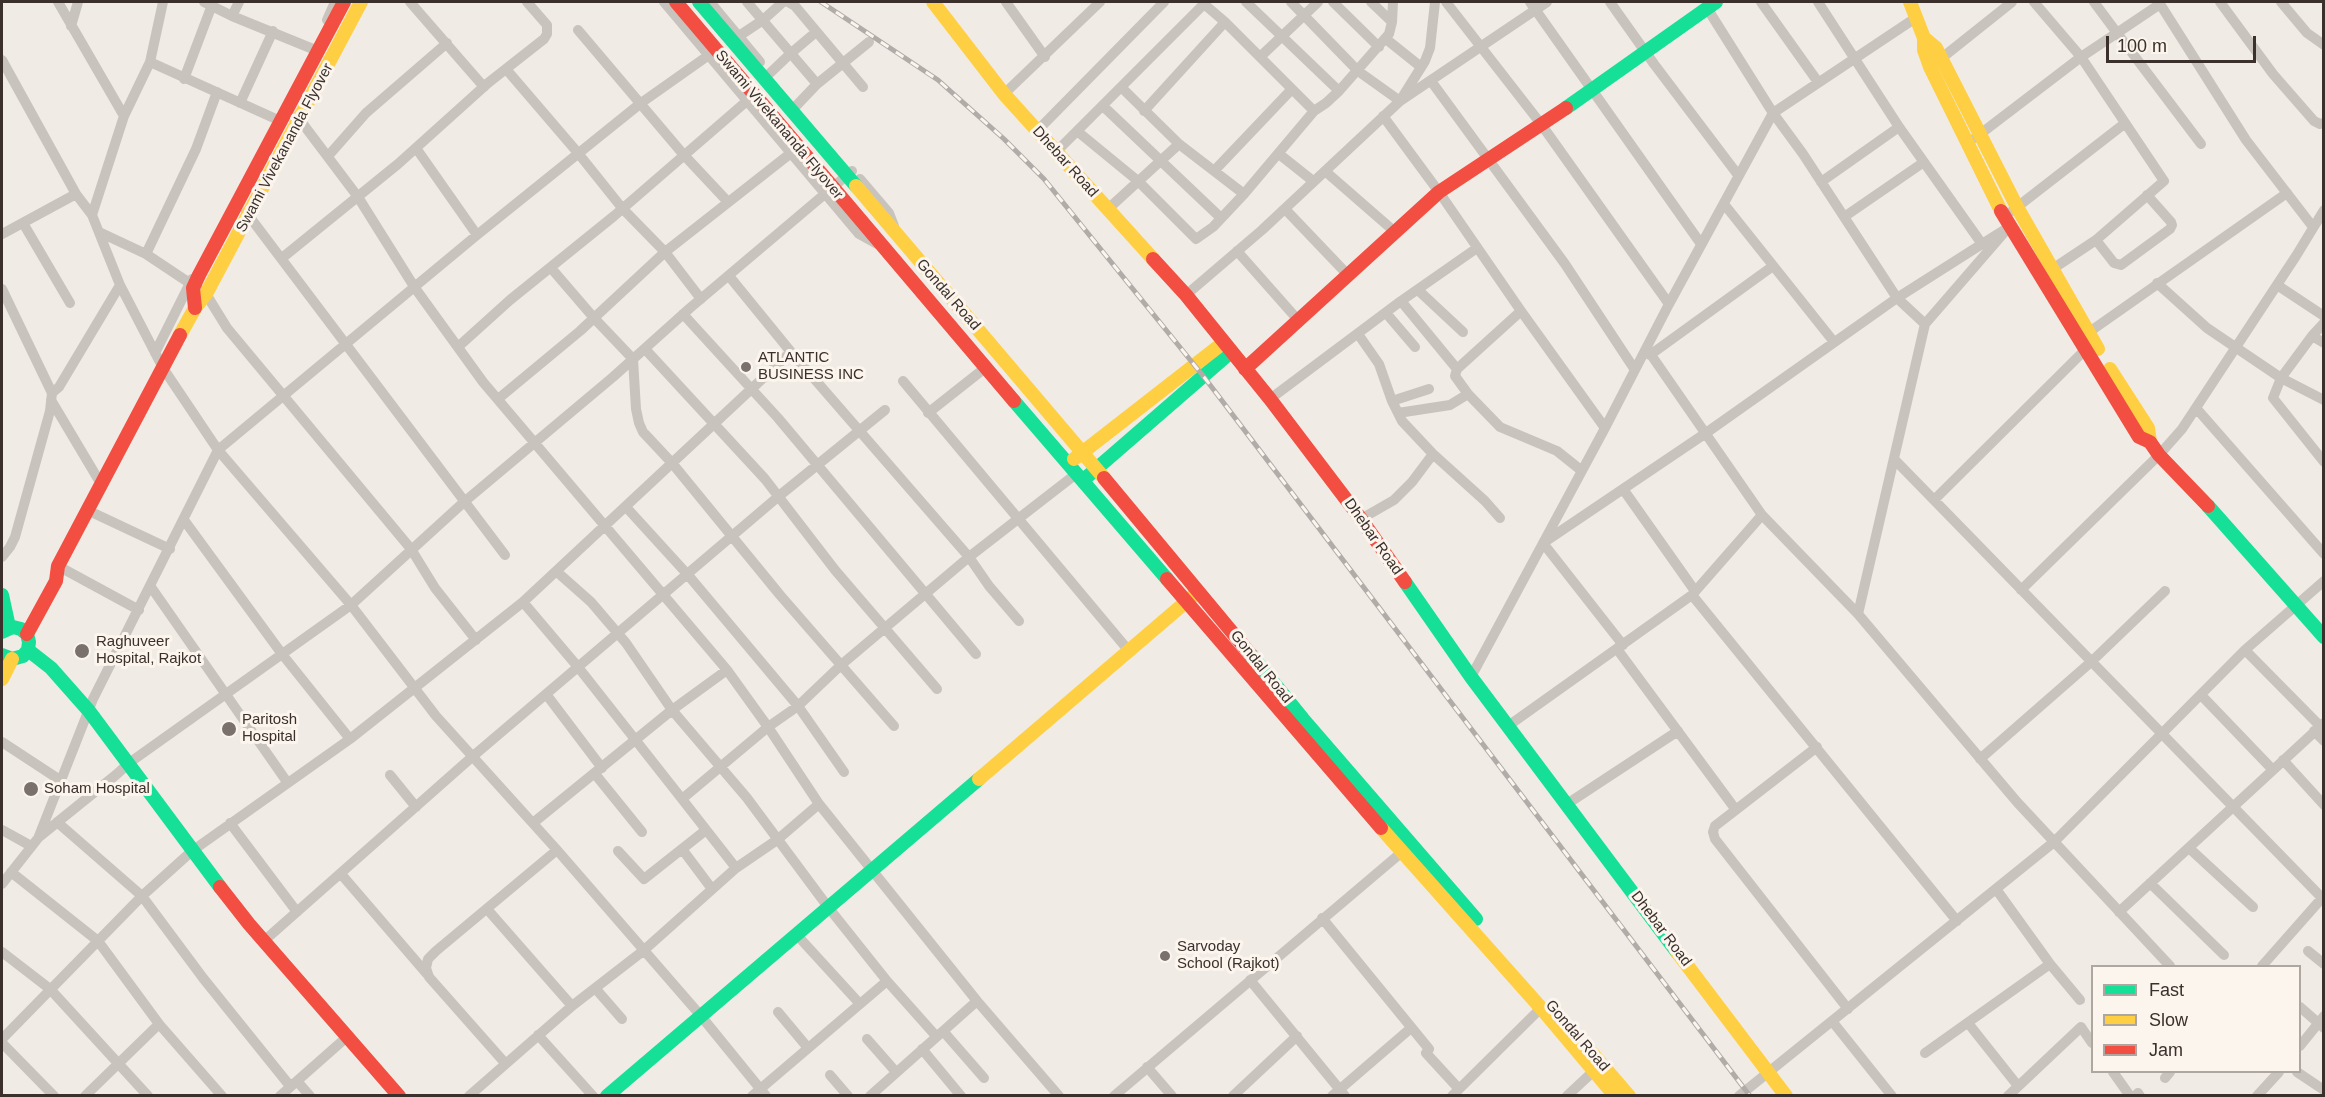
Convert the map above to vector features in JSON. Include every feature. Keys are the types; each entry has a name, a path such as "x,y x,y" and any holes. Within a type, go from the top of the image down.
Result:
{"street":[{"path":"58,2 124,116"},
{"path":"71,26 78,2"},
{"path":"92,215 124,116 150,62 163,2"},
{"path":"232,16 239,2"},
{"path":"155,353 194,282 234,198 313,49 335,2"},
{"name":"Swami Vivekananda Flyover","path":"194,282 344,2"},
{"name":"Swami Vivekananda Flyover","path":"15,631 56,581 57,570 87,510 195,308 210,288 362,2"},
{"path":"410,2 484,87"},
{"path":"282,258 416,148 547,34 547,25 528,2"},
{"path":"664,2 859,234 882,247"},
{"name":"Swami Vivekananda Flyover","path":"675,2 882,247"},
{"name":"Swami Vivekananda Flyover","path":"699,2 898,235"},
{"path":"710,2 796,106 890,213 898,235"},
{"path":"747,2 817,84"},
{"path":"739,36 763,20 783,2"},
{"path":"788,2 795,6 862,87"},
{"name":"Dhebar Road","path":"933,2 1004,94 1186,295 1270,399 1361,519 1471,677 1786,1095"},
{"path":"1006,2 1045,57"},
{"path":"1037,131 1164,2"},
{"path":"1246,2 1339,91"},
{"path":"1291,2 1358,71 1400,101"},
{"path":"1260,57 1318,2"},
{"path":"1333,2 1383,43 1421,67"},
{"path":"1371,2 1392,22"},
{"path":"1077,131 1138,181 1196,239 1244,194 1314,111 1339,91 1383,43 1392,22 1393,2"},
{"path":"1400,101 1430,48 1435,2"},
{"path":"1446,2 1541,124 1669,304"},
{"path":"1186,295 1285,208 1400,101 1480,47 1533,5 1547,2"},
{"path":"1610,2 1738,175"},
{"path":"1761,2 1818,82"},
{"path":"1818,2 1899,127 1982,244"},
{"path":"1910,2 1924,38 1924,50 1936,63 1973,139 2007,222 2041,277 2085,340"},
{"path":"1936,63 2012,2"},
{"path":"2034,2 2081,57 2164,181 2096,240 2041,277"},
{"path":"2094,2 2201,144"},
{"path":"2220,2 2280,82 2314,121 2324,123"},
{"path":"2281,2 2307,33 2324,45"},
{"path":"184,78 208,3 232,16 313,49"},
{"path":"1057,151 1205,3 1314,111"},
{"path":"1973,139 2081,57 2159,3 2246,140 2287,193 2320,219 2182,429 2159,455 2021,590"},
{"path":"1004,94 1045,57 1094,4"},
{"path":"1245,369 1440,192 1594,90 1709,4 1773,113 1897,298 1925,324"},
{"path":"1533,5 1594,90 1653,179 1701,244"},
{"path":"1471,677 1635,370 1649,352 1669,304 1773,113 1917,16"},
{"path":"1144,111 1225,21"},
{"path":"578,30 683,154 728,202"},
{"path":"240,103 273,31"},
{"path":"769,74 816,32"},
{"path":"796,106 817,84 869,42"},
{"path":"328,155 366,112 447,43"},
{"path":"39,837 89,711 218,450 578,153 641,103 709,55"},
{"path":"2,60 76,194 92,215 120,285 163,368 218,450 351,605 436,716 557,850 642,951 701,1016 759,1093 887,981"},
{"path":"150,62 276,119"},
{"path":"506,69 622,208 665,252 701,299"},
{"path":"1431,81 1565,264 1635,370"},
{"path":"1121,87 1179,144 1244,194"},
{"path":"1214,171 1292,89"},
{"path":"146,254 196,149 217,92"},
{"path":"459,346 510,300 551,268 748,100"},
{"path":"285,102 328,155 358,197 415,288 483,382 727,670 768,726 819,804 977,1001 1059,1095"},
{"path":"1103,106 1221,218"},
{"path":"1383,116 1440,192 1521,311 1605,428"},
{"path":"1858,614 1925,324 2017,207 2124,124"},
{"path":"1821,182 1899,127"},
{"path":"1973,139 2017,207 2053,269 2085,340 2139,437 2150,442 2159,455 2230,528 2324,637"},
{"path":"1108,209 1179,144"},
{"path":"416,148 477,235"},
{"path":"498,399 594,318 665,252 791,153"},
{"path":"1280,154 1313,182"},
{"path":"1844,217 1924,162"},
{"path":"2,884 39,837 129,763 351,605 464,502 853,171"},
{"path":"1325,171 1395,232"},
{"path":"1934,500 2085,340 2157,283 2287,193"},
{"path":"2,234 76,194"},
{"path":"2096,240 2114,263 2121,265 2170,229 2171,222 2147,195"},
{"path":"234,198 282,258 505,555"},
{"path":"1724,204 1834,342"},
{"path":"1285,208 1347,274"},
{"path":"1543,543 1706,433 1897,298 1982,244 2007,222"},
{"path":"23,223 70,303"},
{"path":"99,232 146,254 194,282 210,288 227,328 411,549 435,588 476,640"},
{"name":"Gondal Road","path":"898,235 1598,1067 1615,1095"},
{"name":"Gondal Road","path":"882,247 1401,852 1541,1008 1598,1067 1629,1095"},
{"path":"1270,399 1401,301 1477,248"},
{"path":"1237,251 1298,320"},
{"path":"1649,352 1773,266"},
{"path":"551,268 633,359 639,423 643,432 672,463 732,537 894,726"},
{"path":"729,276 791,352 969,557 989,586 1019,621"},
{"path":"194,282 195,308"},
{"path":"2157,283 2185,310 2235,347 2282,378 2324,400"},
{"path":"2,557 15,537 50,411 51,396 59,387 120,285"},
{"path":"2277,285 2324,316"},
{"path":"2,289 51,396 102,484"},
{"path":"1418,290 1462,332"},
{"path":"1401,301 1457,369"},
{"path":"1521,311 1457,369 1455,376 1468,394 1500,427 1557,451 1582,471"},
{"path":"1386,313 1414,347"},
{"path":"683,314 753,389 976,654"},
{"path":"2324,323 2282,378 2273,398 2324,462"},
{"path":"1358,334 1374,354 1384,373 1398,413 1433,453 1477,493 1500,518"},
{"path":"2312,336 2324,343"},
{"path":"1075,474 1081,452 1227,348"},
{"path":"682,799 768,726 798,706 842,665 969,557 1075,474 1095,469 1227,348"},
{"path":"645,349 778,496 885,630 937,690"},
{"path":"54,1095 2,1041 142,896 192,851 350,739 523,602 791,352"},
{"path":"1649,352 1762,515 1858,614 1980,759 2167,965"},
{"path":"928,413 985,369"},
{"path":"903,381 1130,651"},
{"path":"1392,401 1429,389"},
{"path":"1398,413 1450,405 1468,394"},
{"path":"2196,408 2324,554"},
{"path":"265,940 472,757 618,635 778,496 885,410"},
{"path":"1361,519 1394,500 1412,482 1433,453"},
{"path":"1894,459 2323,899 2263,965"},
{"path":"1623,489 1694,593 1957,921"},
{"path":"626,507 688,575 798,706 844,772"},
{"path":"87,510 170,549"},
{"path":"1508,726 1694,593 1762,515"},
{"path":"184,520 282,654 350,739"},
{"path":"1543,543 1736,810"},
{"path":"57,570 139,610"},
{"path":"556,571 591,602 626,643 672,710 747,798 828,907 887,981 984,1078"},
{"path":"1739,1095 2054,842 2245,650 2324,581"},
{"path":"151,587 287,782"},
{"path":"607,1095 1199,591"},
{"path":"1980,759 2091,662 2165,591"},
{"path":"2,595 15,631 29,642 28,650 23,656 7,657 2,679"},
{"path":"523,602 579,667 736,868"},
{"path":"28,650 51,668 89,711 249,924 399,1095"},
{"path":"2245,650 2319,727 2324,741"},
{"path":"533,823 672,710 727,670"},
{"path":"546,694 642,832"},
{"path":"2201,695 2273,770"},
{"path":"2119,912 2319,727"},
{"path":"1567,804 1678,731"},
{"path":"2,742 60,780"},
{"path":"1817,747 1715,826 1713,832 1714,839 1848,1009"},
{"path":"2283,760 2324,805"},
{"path":"390,776 416,807"},
{"path":"469,1095 572,1006 642,951 736,868 777,840 819,804"},
{"path":"57,822 142,896 203,978 293,1084 310,1095"},
{"path":"230,823 297,912"},
{"path":"2,830 31,846"},
{"path":"618,851 644,879 706,830"},
{"path":"2189,848 2253,907"},
{"path":"682,849 712,889"},
{"path":"429,977 426,968 428,959 557,850"},
{"path":"1114,1095 1401,852"},
{"path":"11,872 98,941 159,1024 222,1095"},
{"path":"341,874 505,1063"},
{"path":"2150,883 2224,955"},
{"path":"1996,889 2050,964 2080,1000"},
{"path":"487,909 572,1006"},
{"path":"1322,918 1429,1049 1426,1053 1456,1092 1541,1008"},
{"path":"796,934 860,1004"},
{"path":"2308,951 2324,964"},
{"path":"2,952 50,989 148,1095"},
{"path":"1925,1053 2050,964"},
{"path":"1250,980 1339,1093 1411,1028"},
{"path":"595,988 622,1019"},
{"path":"870,1095 977,1001"},
{"path":"2301,1008 2321,1022 2301,1045"},
{"path":"778,1012 808,1048"},
{"path":"1832,1022 1892,1095"},
{"path":"1968,1023 2018,1086"},
{"path":"85,1095 159,1024"},
{"path":"2007,1095 2081,1027 2091,1042"},
{"path":"538,1035 592,1095"},
{"path":"280,1095 348,1036"},
{"path":"1233,1095 1296,1036"},
{"path":"867,1039 896,1072"},
{"path":"922,1049 961,1095"},
{"path":"1147,1067 1172,1095"},
{"path":"1567,1095 1598,1067"},
{"path":"2114,1073 2130,1095"},
{"path":"2257,1095 2276,1073"},
{"path":"2300,1073 2324,1090"},
{"path":"830,1075 848,1095"}],"railway":[{"path":"821,2 938,80 1004,139 1044,179 1204,377 1750,1096"}],"traffic: fast":[{"path":"699,2 856,186"},
{"path":"1566,108 1716,2"},
{"path":"1088,476 1231,352"},
{"path":"1014,401 1167,579"},
{"path":"2208,506 2324,637"},
{"path":"1405,582 1471,677 1677,952"},
{"path":"2,595 9,627"},
{"path":"2,632 13,627 21,629 27,634 29,642 28,650 23,656 12,659 2,655"},
{"path":"28,650 51,668 89,711 220,887"},
{"path":"1251,655 1303,719 1476,919"},
{"path":"607,1096 979,779"}],"traffic: slow":[{"path":"180,335 206,294 361,2"},
{"path":"933,2 1004,94 1153,259"},
{"path":"1910,2 1924,38 1924,50 1930,67 2001,211"},
{"path":"1924,38 1936,48 2017,207 2098,349"},
{"path":"856,186 1104,478"},
{"path":"1074,459 1223,343"},
{"path":"2110,369 2148,428 2150,442"},
{"path":"979,779 1194,595"},
{"path":"2,679 12,659"},
{"path":"1381,828 1541,1008 1615,1096"},
{"path":"1677,952 1786,1096"},
{"path":"1592,1053 1629,1096"}],"traffic: jam":[{"path":"195,308 193,288 199,275 344,2"},
{"path":"676,2 1014,401"},
{"path":"1245,369 1439,192 1566,108"},
{"path":"2001,211 2139,437 2150,442 2159,455 2208,506"},
{"path":"1153,259 1186,295 1270,399 1361,519 1405,582"},
{"path":"27,634 56,581 58,566 180,335"},
{"path":"1104,478 1251,655"},
{"path":"1167,579 1381,828"},
{"path":"220,887 249,924 399,1096"}],"place":[{"name":"ATLANTIC BUSINESS INC","path":"746,367"},
{"name":"Raghuveer Hospital, Rajkot","path":"82,651"},
{"name":"Paritosh Hospital","path":"229,729"},
{"name":"Soham Hospital","path":"31,789"},
{"name":"Sarvoday School (Rajkot)","path":"1165,956"}]}
